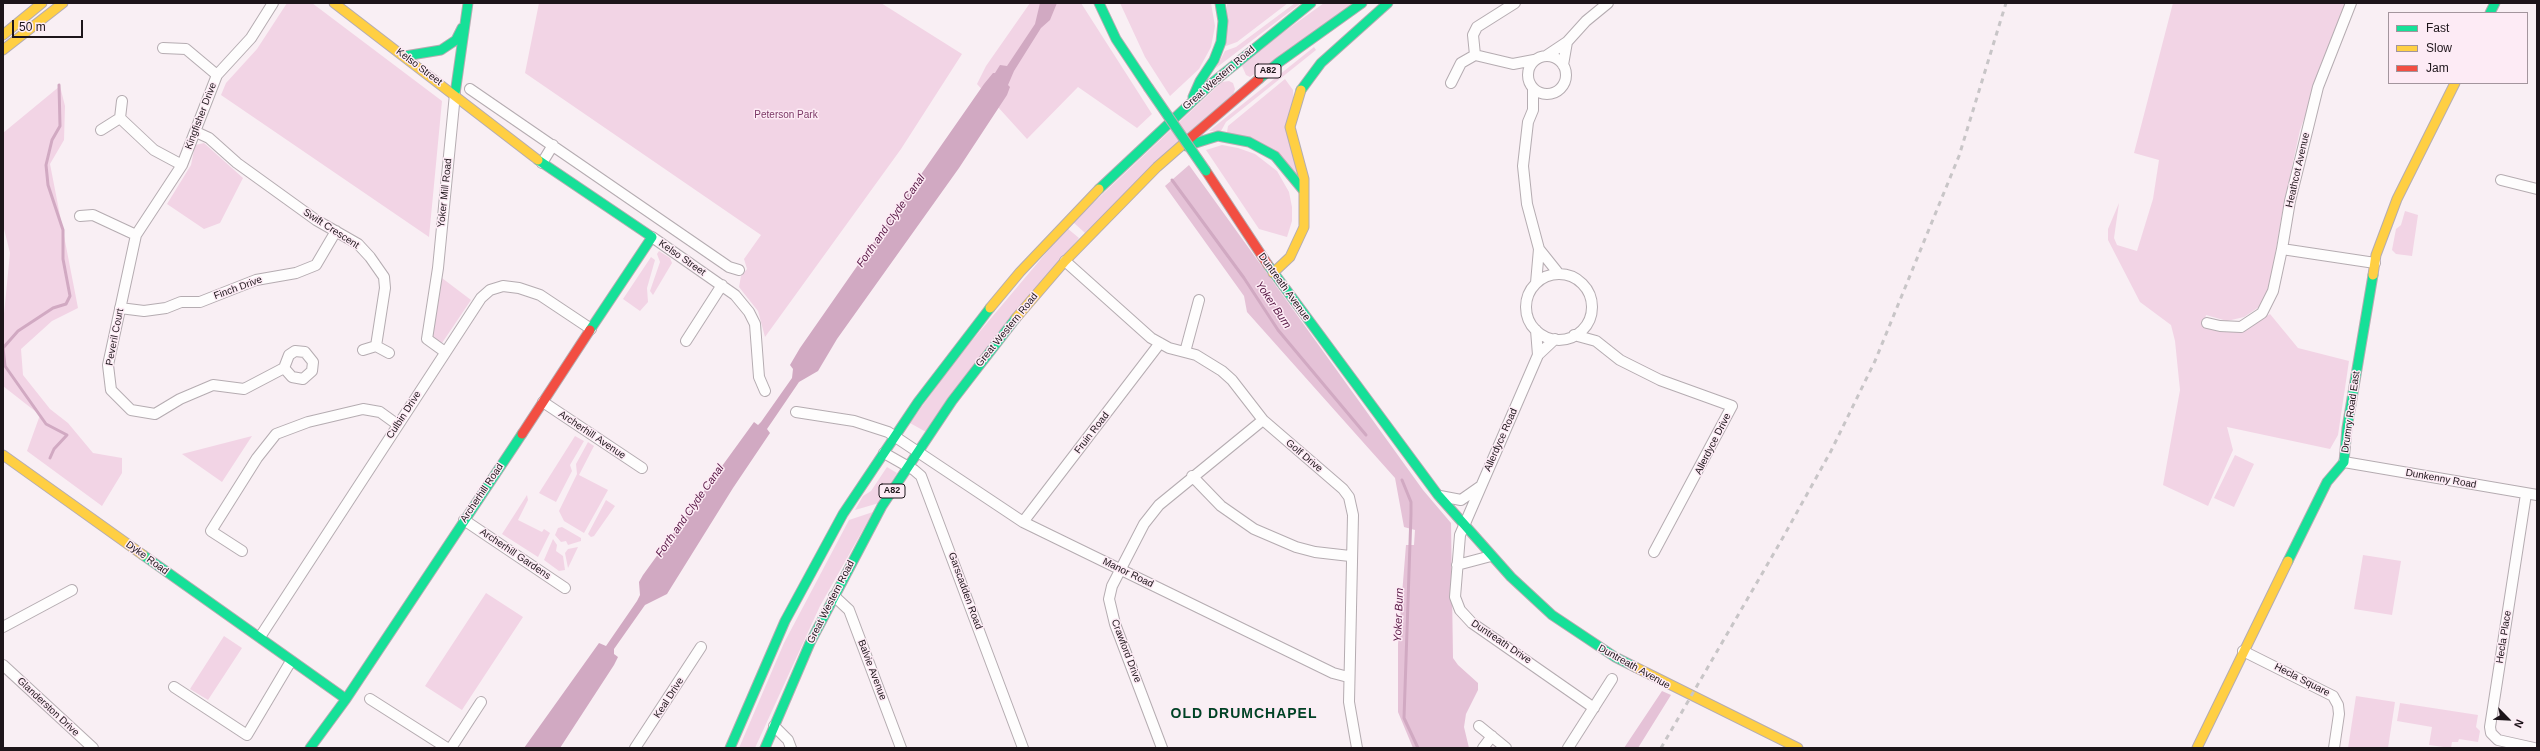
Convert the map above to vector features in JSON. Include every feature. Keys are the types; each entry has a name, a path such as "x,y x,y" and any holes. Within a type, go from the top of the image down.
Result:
{"street":[{"path":"3,35 42,3"},
{"path":"3,50 63,3"},
{"name":"Kingfisher Drive","path":"136,235 182,165 217,75 251,38 273,3"},
{"name":"Kelso Street","path":"334,3 542,162 722,285 741,301 755,324 759,377 765,391"},
{"name":"Yoker Mill Road","path":"445,352 427,339 438,268 455,94 468,3"},
{"name":"Duntreath Avenue","path":"1100,3 1116,39 1273,273 1438,495 1491,556 1552,615 1607,652 1708,705 1798,748"},
{"path":"1191,101 1221,42 1223,21 1220,3"},
{"name":"Great Western Road","path":"730,748 782,628 804,583 843,514 884,452 958,348 1020,272 1094,192 1191,101 1276,29 1311,3"},
{"name":"Great Western Road","path":"765,748 798,669 867,532 917,452 978,366 1026,305 1065,261 1138,185 1181,146 1278,63 1362,3"},
{"path":"1273,273 1290,257 1301,238 1306,214 1303,190 1304,179 1290,128 1298,94 1309,76 1321,63 1388,3"},
{"path":"1474,55 1473,34 1478,27 1515,3"},
{"path":"1451,83 1461,63 1474,55 1513,64 1546,56 1567,42 1586,21 1608,3"},
{"name":"Heathcot Avenue","path":"2207,323 2220,326 2241,327 2262,313 2273,291 2290,200 2318,87 2351,3"},
{"path":"2490,12 2495,3"},
{"name":"Yoker Mill Road","path":"405,56 442,50 456,40 464,24"},
{"path":"1563,65 1567,42"},
{"path":"163,48 186,49 217,75"},
{"path":"1533,88 1542,94 1548,94 1556,92 1563,84 1566,74 1563,65 1556,58 1546,56"},
{"path":"1528,78 1529,68 1534,60"},
{"path":"1513,64 1528,78"},
{"name":"Allerdyce Road","path":"1528,78 1533,88 1533,110 1524,150 1523,177 1527,204 1539,249 1536,283 1530,291 1526,303 1528,316 1536,330 1538,355"},
{"name":"Drumry Road East","path":"2197,748 2243,651 2327,482 2344,462 2347,428 2375,263 2397,199 2454,84"},
{"name":"Kelso Street","path":"470,89 728,267 739,270"},
{"path":"1533,110 1548,94"},
{"path":"120,118 122,101"},
{"path":"101,130 120,118"},
{"path":"120,118 154,150 182,165"},
{"name":"Swift Crescent","path":"196,132 209,138 237,163 316,220 358,244 370,256 384,277 385,288 376,346"},
{"path":"1181,146 1193,145 1206,138 1218,136 1249,142 1275,156 1303,190"},
{"path":"542,162 553,145"},
{"path":"2501,180 2537,189"},
{"path":"80,216 93,215 136,235"},
{"name":"Finch Drive","path":"120,308 144,311 166,308 181,302 200,302 256,280 296,273 316,265 336,231"},
{"name":"Peveril Court","path":"136,235 108,365 111,390 131,410 155,414 180,399 213,385 244,389 284,368"},
{"name":"Archerhill Road","path":"310,748 346,699 652,237"},
{"name":"Allerdyce Road","path":"1539,249 1559,274"},
{"path":"2282,249 2375,263"},
{"name":"Golf Drive","path":"1065,261 1141,331 1160,343 1196,355 1222,371 1232,380 1263,420 1343,489 1348,497 1353,516 1350,556 1348,677 1351,723 1357,748"},
{"path":"1536,283 1549,275 1559,274 1572,276 1583,284 1591,302 1590,315 1596,341"},
{"path":"686,341 722,285"},
{"name":"Culbin Drive","path":"260,637 481,298 490,290 503,286 519,288 540,295 591,329"},
{"path":"1185,352 1199,300"},
{"path":"1536,330 1555,339 1574,335 1583,329 1590,315"},
{"name":"Allerdyce Drive","path":"1574,335 1596,341 1620,360 1660,380 1732,406 1654,552"},
{"name":"Allerdyce Road","path":"1464,526 1538,355 1555,339"},
{"name":"Fruin Road","path":"1023,522 1160,343"},
{"path":"362,350 376,346 389,353"},
{"name":"Archerhill Avenue","path":"543,402 642,468"},
{"path":"242,551 211,531 257,458 276,434 308,422 363,409 380,412 398,425"},
{"name":"Manor Road","path":"796,412 854,421 888,432 1023,522 1333,673 1348,677"},
{"name":"Crawford Drive","path":"1162,748 1111,610 1112,586 1120,568 1151,515 1166,498 1263,420"},
{"name":"Garscadden Road","path":"884,452 917,472 924,484 1023,748"},
{"name":"Dyke Road","path":"3,456 346,699"},
{"name":"Dunkenny Road","path":"2344,462 2537,495"},
{"path":"1192,476 1208,494 1235,517 1266,535 1315,552 1350,556"},
{"path":"1438,495 1452,500 1461,500 1481,486"},
{"name":"Hecla Place","path":"2526,494 2490,727 2491,733 2498,740 2534,748"},
{"name":"Archerhill Gardens","path":"464,520 565,588"},
{"name":"Duntreath Drive","path":"1464,526 1460,535 1455,597 1465,617 1594,708"},
{"path":"1457,564 1491,556"},
{"path":"3,627 72,590"},
{"name":"Balvie Avenue","path":"834,596 849,610 902,748"},
{"name":"Keal Drive","path":"635,748 701,647"},
{"name":"Hecla Square","path":"2243,651 2333,696 2338,705 2339,714 2334,748"},
{"path":"174,687 247,735 291,661"},
{"name":"Glanderston Drive","path":"3,665 93,748"},
{"path":"1568,748 1612,679"},
{"path":"370,699 447,748"},
{"path":"451,748 481,702"},
{"path":"774,726 788,740 791,748"},
{"path":"1479,726 1506,748"},
{"path":"1483,748 1492,736"}],"green space":[{"path":"287,3 312,3 442,101 429,237 221,95 226,83 257,49"},
{"name":"Peterson Park","path":"539,3 881,3 962,54 901,149 765,337 758,311 739,287 741,276 747,269 744,259 761,235 525,73"},
{"path":"1030,3 1081,3 1152,114 1137,128 1078,87 1027,139 977,84 986,66"},
{"path":"1120,3 1211,3 1215,26 1211,47 1199,69 1170,96 1145,57"},
{"path":"1227,3 1288,3 1237,42 1226,46"},
{"path":"1295,3 1301,3 1216,68 1225,51 1236,47"},
{"path":"1324,3 1354,3 1250,77 1246,75 1242,66 1281,34"},
{"path":"2173,3 2346,3 2300,130 2283,208 2269,291 2262,305 2244,317 2227,321 2206,315 2203,327 2241,331 2270,314 2298,348 2349,361 2338,435 2330,449 2227,427 2233,450 2208,506 2163,485 2180,390 2175,341 2171,325 2140,302 2108,240 2108,229 2119,203 2114,238 2117,245 2137,251 2153,199 2159,160 2134,153"},
{"path":"1314,47 1316,50 1226,122 1221,131 1209,131"},
{"path":"1285,79 1293,90 1299,178 1227,132 1228,126"},
{"path":"1229,81 1233,83 1235,89 1233,95 1085,233 1073,222 1222,82"},
{"path":"60,86 65,106 64,140 50,164 78,308 52,321 21,349 23,375 50,409 68,423 93,453 122,458 122,473 102,506 27,451 40,415 3,386 3,324 10,253 3,225 3,133"},
{"path":"204,143 243,178 220,223 204,229 167,204 191,165 195,145"},
{"path":"1222,145 1238,148 1255,154 1277,171 1289,192 1292,207 1292,221 1287,237 1259,229 1206,150"},
{"path":"2405,211 2418,215 2412,256 2396,254 2392,250 2396,229 2401,225"},
{"path":"1067,228 1079,238 926,432 910,423 954,362"},
{"path":"659,251 670,258 672,263 653,295 650,291 660,262 657,254"},
{"path":"651,257 655,260 647,288 648,302 640,311 623,299"},
{"path":"438,275 471,300 440,346 430,337"},
{"path":"252,436 222,482 182,454"},
{"path":"575,436 584,441 570,465 572,471 556,502 539,493"},
{"path":"588,442 594,446 579,475 608,490 584,533 564,521 559,511 577,474 576,464"},
{"path":"2235,455 2254,464 2234,507 2214,498"},
{"path":"887,467 897,473 879,503 855,510 863,496 871,491"},
{"path":"527,495 528,500 518,520 542,532 544,529 550,533 538,557 502,534"},
{"path":"606,500 615,506 594,536 591,537 588,534"},
{"path":"873,512 820,606 755,748 739,748 784,643 849,520"},
{"path":"562,527 581,538 581,541 568,545 566,541 561,542 555,535 558,528"},
{"path":"553,539 557,545 556,551 563,556 565,570 559,571 544,560"},
{"path":"578,547 568,568 565,553 568,549"},
{"path":"2363,555 2401,561 2392,615 2354,609"},
{"path":"486,593 523,617 462,710 425,686"},
{"path":"224,636 242,648 208,700 190,689"},
{"path":"2356,696 2395,702 2388,748 2348,748"},
{"path":"2400,703 2478,715 2476,727 2480,731 2478,742 2459,739 2458,742 2452,742 2451,748 2429,745 2432,727 2397,721"}],"shaded area":[{"path":"1189,165 1423,490 1451,523 1453,658 1458,665 1478,683 1478,690 1466,714 1464,727 1469,748 1413,748 1398,712 1398,644 1406,545 1414,545 1415,530 1404,527 1395,478 1247,312 1244,296 1165,186"},
{"path":"1662,691 1671,695 1638,748 1624,748"}],"water":[{"name":"Forth and Clyde Canal","path":"1040,3 1057,3 1050,20 1041,28 1014,71 1008,85 1010,87 1007,95 959,168 837,339 818,371 799,382 767,429 770,433 733,488 667,594 645,605 614,649 614,654 618,657 614,665 560,748 524,748 599,643 606,646 637,601 640,595 639,582 643,575 754,422 758,425 761,422 792,378 793,369 790,365 800,348 984,84 993,73 995,73 1000,65 1007,66 1035,24"}],"waterway":[{"path":"50,458 54,449 67,435 46,424 5,366 3,348 18,331 53,308 66,304 70,296 63,259 63,230 48,185 46,165 52,140 60,126 59,85"},
{"name":"Yoker Burn","path":"1172,180 1244,278 1278,330 1366,435"},
{"name":"Yoker Burn","path":"1402,480 1411,502 1404,718 1418,748"}],"railway":[{"path":"1661,748 1781,541 1831,451 1875,361 1959,156 2006,3"}],"traffic: fast":[{"path":"455,94 468,3"},
{"path":"1099,3 1116,39 1148,87"},
{"path":"1193,97 1200,81 1214,60 1221,42 1223,21 1220,3"},
{"path":"1099,189 1212,83 1311,3"},
{"path":"1259,79 1278,63 1362,3"},
{"path":"1301,90 1321,63 1388,3"},
{"path":"2490,12 2495,3"},
{"path":"405,56 441,50 456,40 462,28"},
{"path":"1148,87 1206,171"},
{"path":"1186,146 1218,136 1249,142 1275,156 1303,190"},
{"path":"538,160 652,237 590,330"},
{"path":"1268,265 1438,495 1511,577 1552,615 1615,657 1635,667"},
{"path":"2288,561 2327,482 2344,462 2347,428 2373,275"},
{"path":"730,748 785,621 843,514 918,402 990,308"},
{"path":"765,748 810,643 882,506 952,401 1016,318"},
{"path":"310,748 346,699 522,434"},
{"path":"143,555 346,699"}],"traffic: slow":[{"path":"3,35 42,3"},
{"path":"3,50 63,3"},
{"path":"334,3 538,160"},
{"path":"2373,275 2376,255 2397,199 2454,84"},
{"path":"1273,273 1290,257 1304,227 1304,179 1290,127 1301,90"},
{"path":"1016,318 1065,261 1157,167 1189,139"},
{"path":"990,308 1020,272 1099,189"},
{"path":"3,455 143,555"},
{"path":"2197,748 2288,561"},
{"path":"1635,667 1798,748"}],"traffic: jam":[{"path":"1189,139 1259,79"},
{"path":"1206,171 1268,265"},
{"path":"522,434 590,330"}],"district":[{"name":"OLD DRUMCHAPEL","path":"1244,714"}]}
